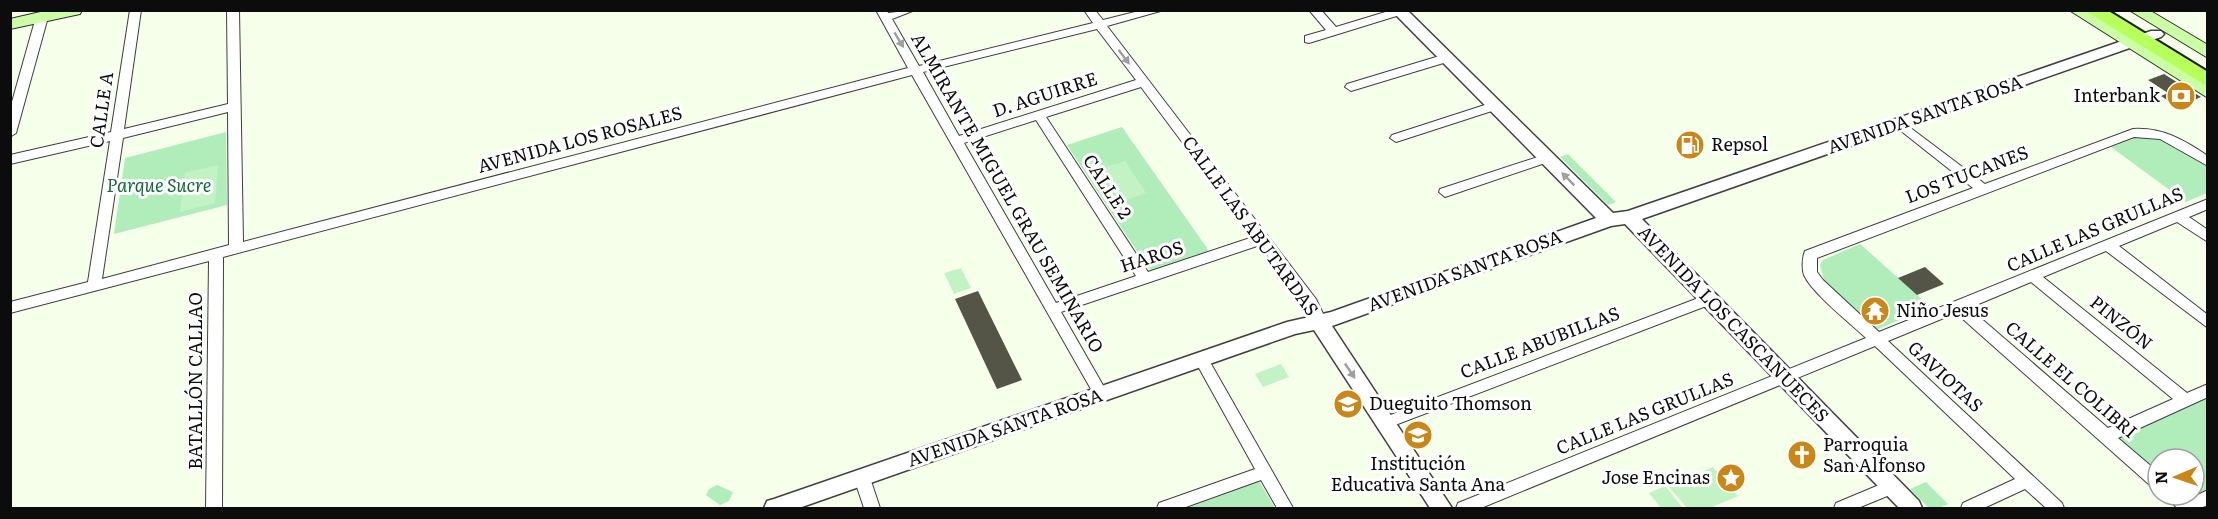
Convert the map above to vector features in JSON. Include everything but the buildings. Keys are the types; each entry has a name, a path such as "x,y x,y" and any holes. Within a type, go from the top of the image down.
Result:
{"main road":[{"path":"10,12 16,10"},
{"path":"10,24 74,10"},
{"path":"2077,10 2208,65"},
{"path":"2093,10 2208,81"},
{"path":"2117,10 2142,39 2208,92"},
{"path":"2137,10 2208,53"}],"street":[{"name":"CALLE A","path":"94,286 136,10"},
{"path":"233,10 236,249"},
{"path":"883,14 910,10"},
{"name":"CALLE LAS ABUTARDAS","path":"1089,10 1311,303 1328,339 1442,508"},
{"name":"AVENIDA LOS ROSALES","path":"10,308 916,70 1159,10"},
{"path":"1314,10 1334,32"},
{"path":"1309,39 1399,11 1610,220"},
{"name":"ALMIRANTE MIGUEL GRAU SEMINARIO","path":"883,14 1101,394"},
{"path":"10,133 42,17"},
{"name":"AVENIDA SANTA ROSA","path":"774,508 1302,324 1320,322 1610,220 1629,217 2142,39"},
{"path":"1351,87 1446,58"},
{"name":"D. AGUIRRE","path":"957,141 1143,82"},
{"path":"1396,138 1494,106"},
{"path":"10,160 234,107"},
{"name":"CALLE 2","path":"1039,115 1145,278"},
{"path":"1900,124 1983,189"},
{"name":"LOS TUCANES","path":"1810,273 1808,260 1815,252 2133,133 2156,134 2176,141 2208,162"},
{"path":"1445,192 1547,158"},
{"name":"CALLE LAS GRULLAS","path":"1464,508 1878,341 2208,204"},
{"path":"2178,216 2208,237"},
{"name":"AVENIDA LOS CASCANUECES","path":"1629,217 1912,508"},
{"name":"HAROS","path":"1053,309 1262,239"},
{"path":"2108,245 2208,323"},
{"name":"BATALLÓN CALLAO","path":"214,508 216,254"},
{"name":"GAVIOTAS","path":"1810,273 1818,284 2056,508"},
{"name":"PINZÓN","path":"2033,276 2185,400"},
{"name":"CALLE ABUBILLAS","path":"1385,423 1709,299"},
{"name":"CALLE EL COLIBRI","path":"1959,307 2146,471"},
{"path":"1201,359 1285,508"},
{"path":"2106,436 2208,390"},
{"path":"1165,508 1265,472"},
{"path":"862,478 872,508"},
{"path":"1969,508 2026,481"},
{"path":"1842,508 1891,487"},
{"path":"2186,508 2208,497"}],"green space":[{"path":"1122,127 1208,251 1152,270 1148,268 1067,145"},
{"name":"Parque Sucre","path":"226,132 227,205 114,234 125,158"},
{"path":"2137,137 2162,139 2207,166 2207,193 2186,202 2111,147"},
{"path":"1568,154 1616,202 1608,205 1560,157"},
{"path":"1125,161 1146,193 1120,202 1099,169"},
{"path":"218,165 215,203 180,212 185,173"},
{"path":"1860,244 1931,307 1878,329 1873,328 1825,284 1820,265 1823,260"},
{"path":"961,268 971,288 954,294 944,273"},
{"path":"1281,364 1289,377 1263,387 1255,374"},
{"path":"2207,396 2207,489 2206,447 2146,447 2146,467 2120,444 2117,437"},
{"path":"1713,467 1738,496 1710,508 1687,508 1669,487"},
{"path":"1259,481 1275,508 1190,507"},
{"path":"1926,482 1948,504 1939,508 1929,508 1910,489"},
{"path":"717,485 733,492 729,501 720,505 706,495 709,489"},
{"path":"1665,486 1683,508 1661,508 1649,493"}],"place":[{"name":"Interbank","path":"2181,96"},
{"name":"Repsol","path":"1690,145"},
{"name":"Niño Jesus","path":"1875,311"},
{"name":"Dueguito Thomson","path":"1348,404"},
{"name":"Institución Educativa Santa Ana","path":"1418,435"},
{"name":"Parroquia San Alfonso","path":"1802,455"},
{"name":"Jose Encinas","path":"1731,478"}]}
